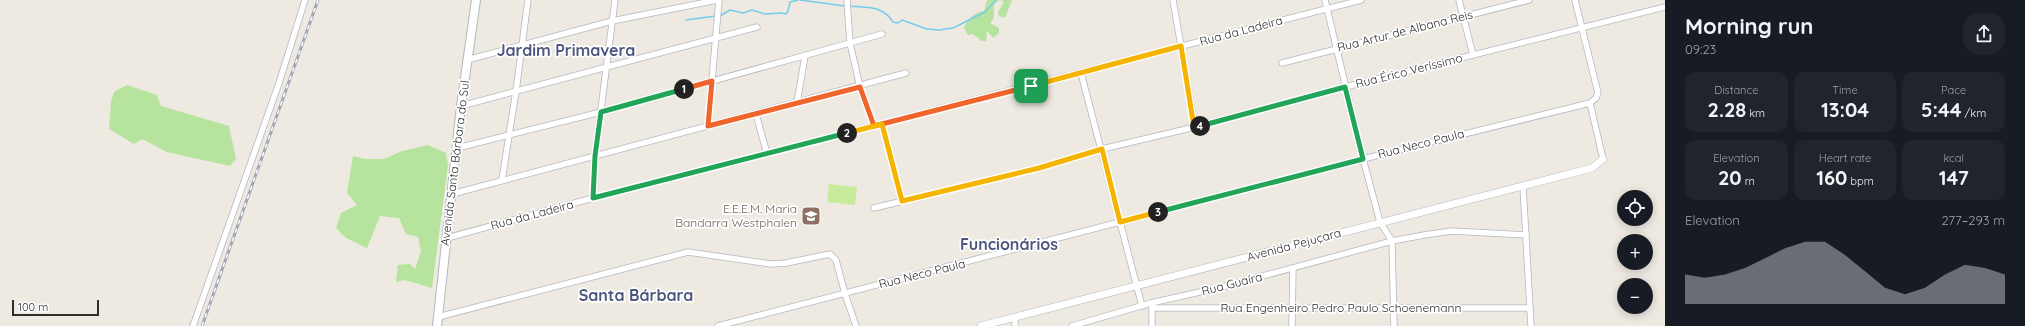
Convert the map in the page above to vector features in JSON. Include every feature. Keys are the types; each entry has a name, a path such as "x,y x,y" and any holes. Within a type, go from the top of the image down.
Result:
{"main road":[{"name":"Avenida Santa Bárbara do Sul","path":"438,322 461,106 476,0"}],"street":[{"path":"193,326 279,83 305,0"},
{"path":"502,180 510,135 528,0"},
{"path":"593,198 595,156 615,0"},
{"path":"468,60 612,21 718,0 717,37 708,126"},
{"path":"847,0 850,43 860,87 874,126"},
{"path":"1173,0 1194,127"},
{"path":"1325,0 1345,87 1380,222 1392,241 1394,326"},
{"name":"Rua da Ladeira","path":"447,238 593,198 1081,74 1181,46 1361,0"},
{"path":"1460,0 1473,55"},
{"name":"Rua Artur de Albana Reis","path":"1282,63 1529,0"},
{"path":"1575,0 1598,93 1596,98 1590,103 1603,159"},
{"name":"Rua Érico Veríssimo","path":"874,208 1039,168 1102,149 1665,7"},
{"path":"461,106 757,27"},
{"path":"457,148 601,112 882,34"},
{"path":"797,103 805,56"},
{"path":"452,194 860,87 906,73"},
{"path":"1081,74 1102,149 1142,306"},
{"name":"Rua Neco Paula","path":"718,326 1363,159 1590,103"},
{"path":"756,114 767,154"},
{"path":"882,124 902,201"},
{"name":"Avenida Pejuçara","path":"981,326 1592,168 1603,159"},
{"path":"1523,186 1531,326"},
{"name":"Rua Guaíra","path":"1072,326 1142,306 1151,306 1392,241 1452,231 1526,235"},
{"path":"438,322 688,252 771,264 786,263 830,254 836,260 845,294 856,326"},
{"path":"1292,326 1293,268"},
{"path":"1151,306 1152,326"},
{"name":"Rua Engenheiro Pedro Paulo Schoenemann","path":"1151,306 1293,308 1530,308"},
{"path":"1015,317 1015,326"}],"green space":[{"path":"987,0 1000,0 994,4 994,18 990,23 999,28 999,33 993,38 987,31 986,41 982,41 973,34 968,35 964,28 972,16 984,11"},
{"path":"1001,0 1012,0 1005,18 999,16 998,12 1004,2"},
{"path":"127,85 157,95 161,106 229,126 236,159 230,166 167,152 142,139 134,144 109,129 111,102 114,92"},
{"path":"428,145 446,153 448,165 432,288 405,280 396,282 398,265 410,264 415,269 421,251 418,237 406,234 399,218 380,216 367,248 346,238 336,228 341,213 357,205 347,193 353,156 365,159 384,159 402,151"},
{"path":"829,184 857,187 855,205 827,202"}],"waterway":[{"path":"720,16 730,10 743,13 752,10 765,14 786,14 790,2 798,0"},
{"path":"800,0 845,6"},
{"path":"849,6 874,8 884,13 893,22 898,23 902,20 927,29 939,30 953,28 985,12 996,0"},
{"path":"686,20 716,16"}],"railway":[{"path":"202,326 318,0"}],"place":[{"name":"E.E.E.M. Maria Bandarra Westphalen","path":"811,216"}],"district":[{"name":"Jardim Primavera","path":"566,50"},
{"name":"Funcionários","path":"1009,244"},
{"name":"Santa Bárbara","path":"636,295"}],"route":[{"path":"1181,46 1194,127 1345,87 1363,159 1120,222 1102,149 1039,168 902,201 882,124 593,198 595,156 601,112 712,81 708,126 860,87 874,126 1031,86 1081,74 1181,46"}]}
